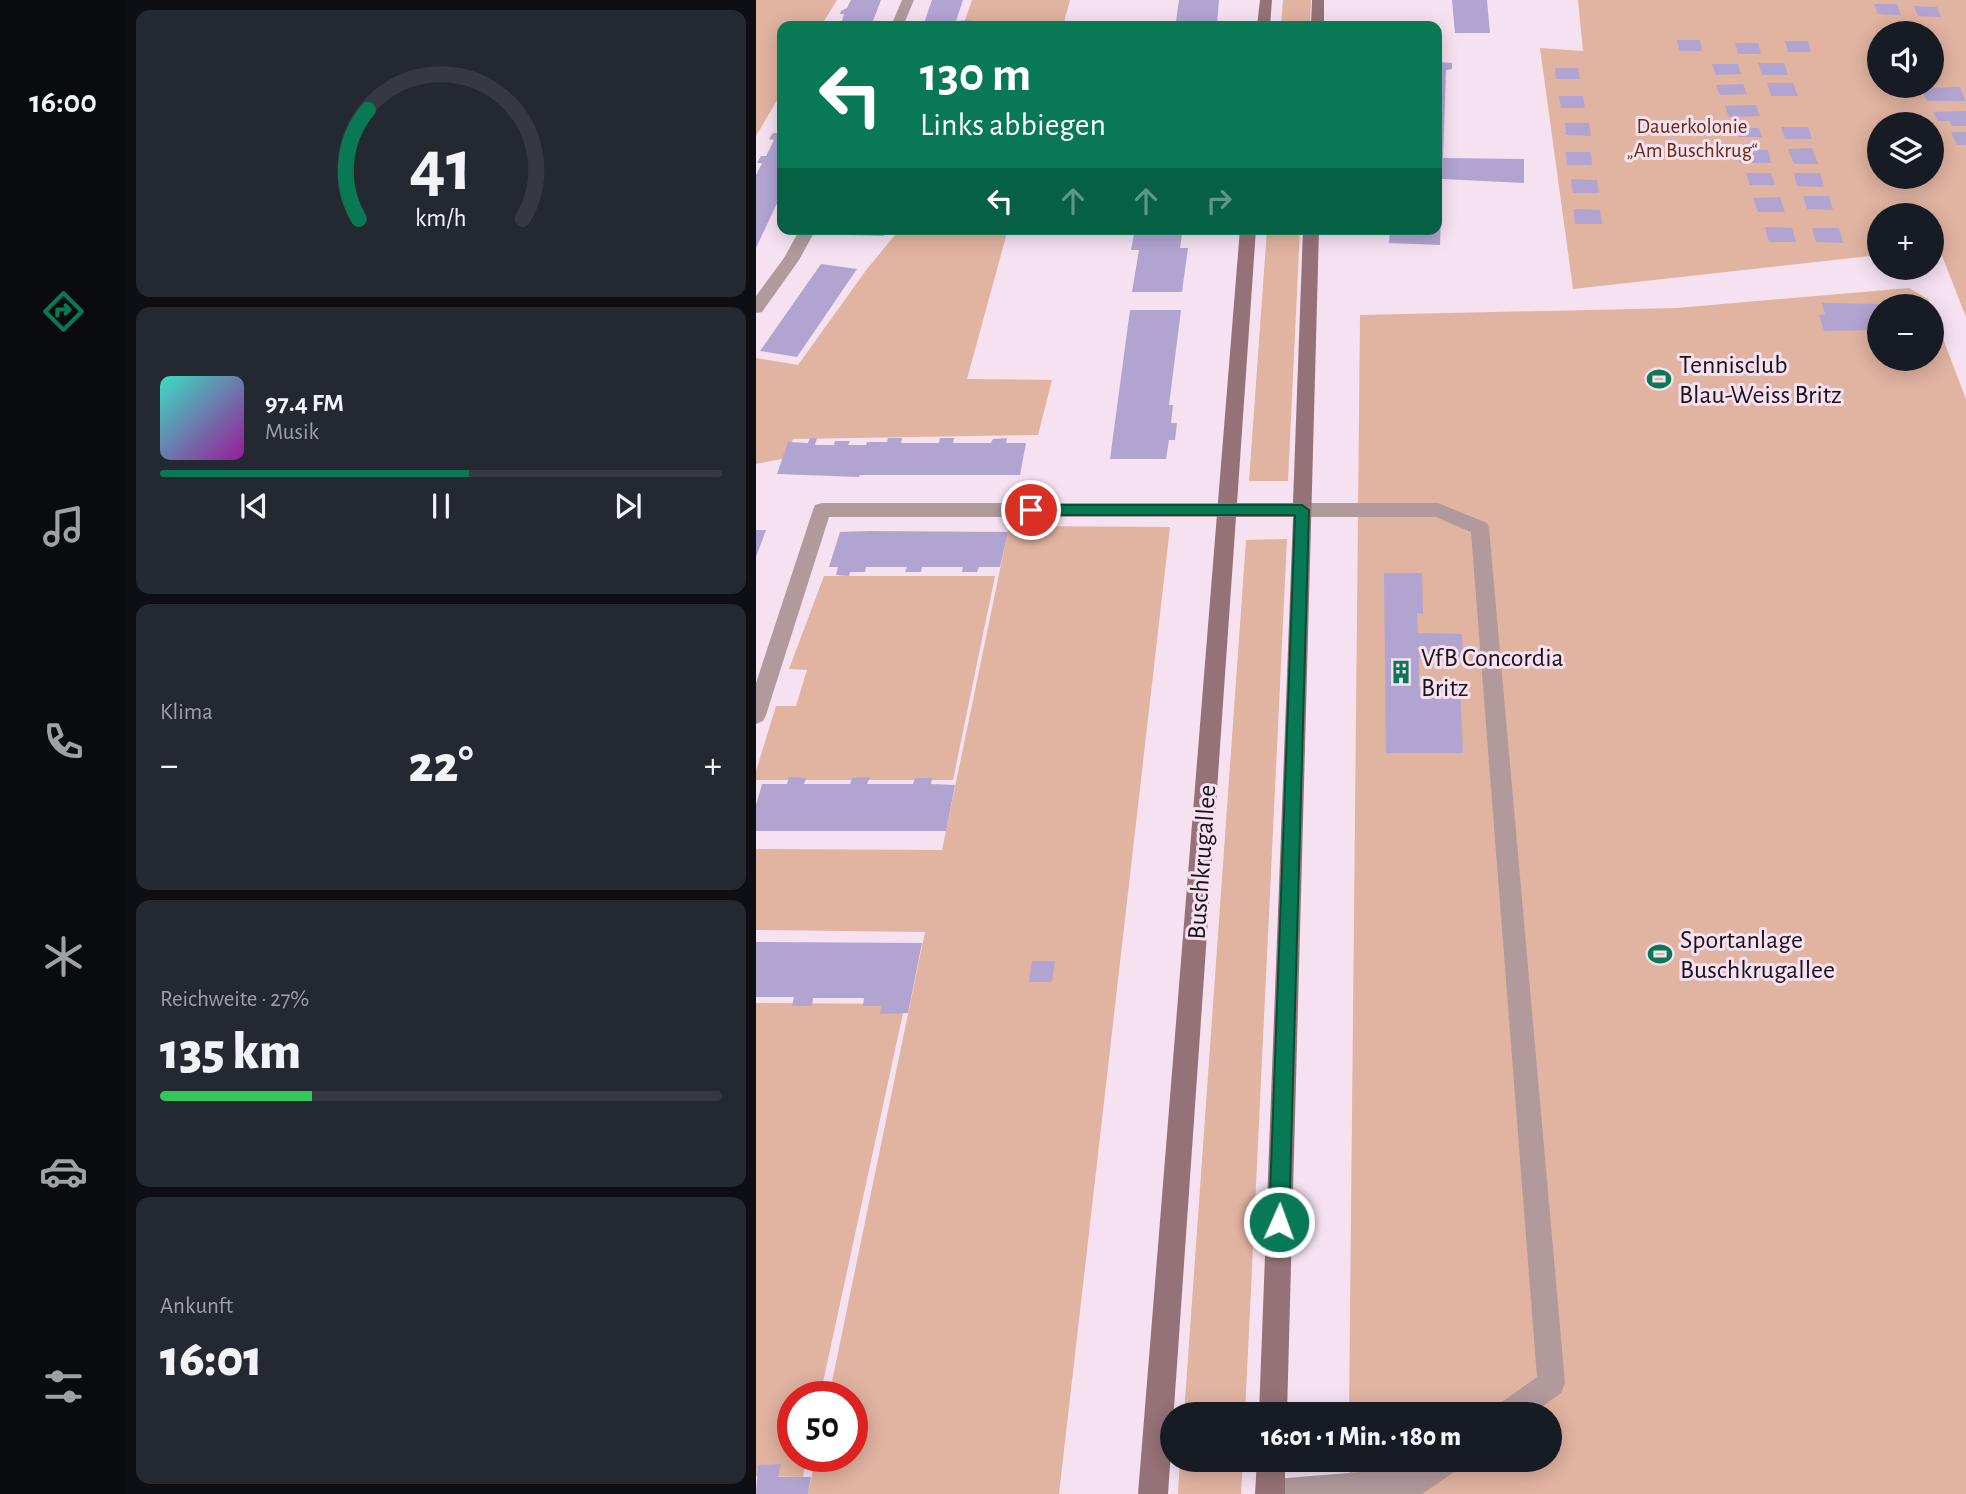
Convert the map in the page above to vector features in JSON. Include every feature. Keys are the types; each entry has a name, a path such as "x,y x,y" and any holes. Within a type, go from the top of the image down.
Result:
{"main road":[{"path":"1264,21 1266,0"},
{"path":"1318,0 1318,21"},
{"name":"Buschkrugallee","path":"1153,1494 1248,235"},
{"path":"1273,1402 1311,235"},
{"path":"1227,510 1302,510"},
{"path":"1271,1472 1272,1494"}],"street":[{"path":"899,21 908,0"},
{"path":"756,308 791,260 805,235"},
{"path":"756,715 822,510 1227,510"},
{"path":"1302,510 1438,510 1480,528 1551,1383 1525,1402"},
{"path":"1272,1494 1416,1482 1430,1472"}],"green space":[{"path":"756,0 837,0 824,21 777,21 777,100 756,136"},
{"path":"972,0 1070,0 1064,21 965,21"},
{"path":"1283,0 1311,0 1310,21 1281,21"},
{"name":"Dauerkolonie „Am Buschkrug“","path":"1578,0 1966,0 1966,317 1944,261 1944,203 1867,203 1867,256 1573,289 1540,48 1583,51"},
{"path":"895,235 1006,235 967,379 1052,380 1038,435 793,439 787,458 756,464 756,358 798,365 867,269"},
{"path":"1267,235 1300,235 1288,481 1249,481"},
{"name":"Sportanlage Buschkrugallee","path":"1909,288 1919,294 1867,294 1867,371 1944,371 1944,341 1966,399 1966,1494 1349,1494 1349,1472 1562,1472 1562,1402 1349,1402 1360,315 1677,308"},
{"path":"1009,526 1170,527 1059,1494 808,1494 813,1472 868,1472 868,1381 832,1381 925,932 756,930 756,849 942,850"},
{"path":"1287,539 1246,1402 1185,1402 1246,540"},
{"path":"824,576 995,576 953,780 756,780 756,771 776,706 796,706 807,670 789,669"},
{"path":"756,1003 905,1004 823,1381 777,1381 777,1472 804,1472 803,1477 756,1476"},
{"path":"1179,1472 1242,1472 1241,1494 1178,1494"}],"building":[{"path":"851,0 881,0 873,21 842,21 844,14 840,14 841,11 847,8"},
{"path":"932,0 963,0 956,21 925,21"},
{"path":"1179,0 1219,0 1217,21 1176,21"},
{"path":"1452,0 1487,0 1490,33 1455,33"},
{"path":"1874,4 1897,4 1901,15 1878,14"},
{"path":"1914,6 1937,7 1941,17 1918,16"},
{"path":"1677,40 1700,40 1702,51 1679,51"},
{"path":"1785,41 1808,41 1811,52 1788,52"},
{"path":"1735,43 1758,43 1761,54 1738,54"},
{"path":"1442,62 1452,63 1452,69 1446,70 1443,158 1524,159 1524,183 1442,179"},
{"path":"1758,63 1784,63 1788,75 1762,75"},
{"path":"1712,64 1738,64 1741,74 1716,75"},
{"path":"1555,68 1578,68 1580,79 1556,79"},
{"path":"1767,83 1793,83 1798,96 1771,96"},
{"path":"1743,84 1747,94 1720,95 1716,85"},
{"path":"1944,87 1960,87 1966,101 1927,101 1925,98 1944,98"},
{"path":"1559,96 1583,96 1585,108 1561,108"},
{"path":"1756,105 1760,116 1729,117 1725,106"},
{"path":"1966,111 1966,126 1952,126 1949,121 1944,121 1944,112 1933,112"},
{"path":"1565,123 1589,123 1591,136 1566,135"},
{"path":"1781,127 1808,127 1812,139 1785,139"},
{"path":"1736,128 1759,128 1762,137 1739,137"},
{"path":"1951,132 1966,132 1966,145 1957,145"},
{"path":"773,133 777,133 777,204 756,248 756,175 762,163 757,163 761,156 766,156 774,140 769,139"},
{"path":"1812,148 1818,164 1794,164 1788,149"},
{"path":"1737,149 1768,150 1771,163 1740,163"},
{"path":"1566,152 1591,152 1592,165 1567,165"},
{"path":"1746,173 1771,173 1775,185 1750,185"},
{"path":"1794,173 1820,173 1824,187 1797,186"},
{"path":"1571,179 1597,180 1599,193 1573,193"},
{"path":"1803,196 1829,196 1833,210 1807,209"},
{"path":"1780,197 1785,212 1758,212 1753,198"},
{"path":"1574,209 1600,210 1602,224 1575,224"},
{"path":"1765,227 1792,228 1796,242 1769,242"},
{"path":"1812,228 1839,228 1843,243 1816,242"},
{"path":"1134,235 1182,235 1180,248 1188,248 1182,292 1132,292 1139,250 1131,250"},
{"path":"1390,235 1440,235 1440,245 1389,243"},
{"path":"821,264 857,269 797,357 760,351"},
{"path":"1822,303 1867,304 1867,330 1824,331 1819,315 1825,314"},
{"path":"1130,310 1181,310 1169,405 1173,405 1171,423 1177,423 1175,440 1169,440 1166,459 1110,459"},
{"path":"810,438 817,438 815,445 834,445 835,441 850,441 848,445 866,445 867,442 887,442 888,438 902,438 901,443 939,443 940,438 954,438 953,443 991,443 993,439 1007,438 1006,443 1026,443 1020,475 859,477 777,474 788,442 808,443"},
{"path":"756,530 766,530 756,557"},
{"path":"840,532 1008,532 1000,567 979,567 977,572 962,572 963,567 922,567 921,572 905,572 907,567 866,567 865,572 850,572 849,576 836,575 838,567 829,567"},
{"name":"VfB Concordia Britz","path":"1384,573 1422,573 1423,614 1417,613 1418,633 1462,634 1463,657 1419,657 1419,687 1460,687 1463,753 1386,753"},
{"path":"789,777 806,778 804,784 850,784 852,778 870,777 867,784 913,784 915,778 932,778 931,784 955,785 946,831 756,831 756,805 762,784 787,784"},
{"path":"756,942 922,943 908,1013 880,1014 881,1006 863,1006 864,998 813,998 812,1006 792,1006 794,997 756,997"},
{"path":"1032,961 1055,961 1052,982 1029,982"},
{"path":"777,1464 778,1477 811,1477 808,1494 756,1494 758,1465"}],"place":[{"name":"Tennisclub Blau-Weiss Britz","path":"1659,379"},
{"name":"VfB Concordia Britz","path":"1401,672"},
{"name":"Sportanlage Buschkrugallee","path":"1660,954"}],"route":[{"path":"1031,510 1302,510 1279,1222"}]}
